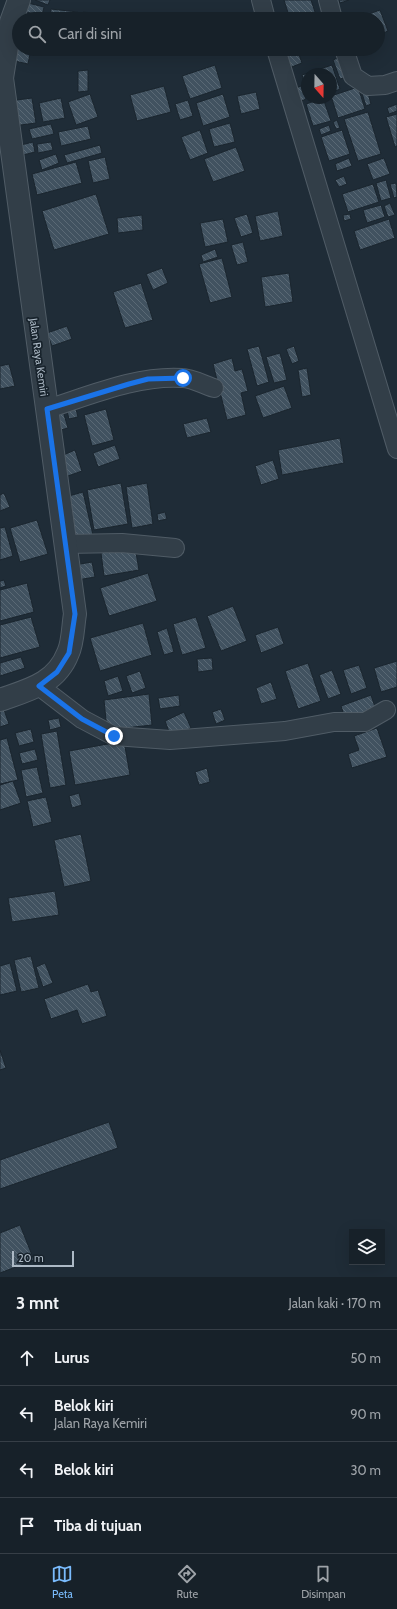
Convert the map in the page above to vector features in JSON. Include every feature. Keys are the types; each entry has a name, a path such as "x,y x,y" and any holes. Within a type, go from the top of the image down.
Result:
{"street":[{"name":"Jalan Raya Kemiri","path":"14,12 18,0"},
{"path":"261,0 264,12"},
{"path":"328,0 331,12"},
{"name":"Jalan Raya Kemiri","path":"0,700 39,686 57,672 69,653 75,614 2,78 12,19"},
{"path":"278,56 397,449"},
{"path":"346,56 353,76 368,86 385,86 397,81"},
{"path":"47,409 148,379 183,378 214,388"},
{"path":"65,544 122,543 175,548"},
{"path":"39,686 82,719 114,736 170,740 285,731 334,722 365,722 386,710"}],"building":[{"path":"35,0 50,0 48,5"},
{"path":"284,0 311,0 315,12 288,12"},
{"path":"339,0 349,0 340,3"},
{"path":"28,3 44,7 43,12 26,12"},
{"path":"51,9 78,12 51,12"},
{"path":"385,23 388,31 385,32"},
{"path":"12,53 12,56 30,56 28,64 10,60"},
{"path":"285,56 300,56 302,63 289,68"},
{"path":"340,57 347,77 340,79 333,60"},
{"path":"215,65 222,88 190,99 182,76"},
{"path":"332,65 333,68 323,68"},
{"path":"88,70 88,91 78,92 78,71"},
{"path":"337,80 340,89 337,90"},
{"path":"164,86 171,112 137,121 130,95"},
{"path":"301,86 301,101 299,102 293,89"},
{"path":"366,86 371,104 366,106 360,87"},
{"path":"358,87 365,109 338,118 334,104 337,104 337,94"},
{"path":"256,92 260,109 241,114 237,96"},
{"path":"90,94 98,117 76,125 68,102"},
{"path":"223,94 230,117 203,126 196,103"},
{"path":"32,98 36,123 13,126 9,101"},
{"path":"61,98 65,118 43,122 39,103"},
{"path":"188,100 193,116 180,120 175,104"},
{"path":"306,104 325,104 331,121 313,126"},
{"path":"397,104 397,111 389,114 387,108"},
{"path":"368,112 381,154 358,161 344,119"},
{"path":"397,114 397,146 395,147 386,117"},
{"path":"337,120 340,128 336,129 333,122"},
{"path":"230,123 235,142 214,147 209,129"},
{"path":"51,124 54,134 32,139 29,129"},
{"path":"329,125 331,131 321,135 319,129"},
{"path":"88,126 91,139 61,146 58,132"},
{"path":"200,130 208,153 190,160 181,137"},
{"path":"342,130 350,154 329,161 321,137"},
{"path":"33,142 35,152 19,156 17,146"},
{"path":"51,142 53,150 38,153 37,144"},
{"path":"100,145 102,153 67,163 64,155"},
{"path":"236,147 245,171 213,182 204,159"},
{"path":"56,154 59,163 42,170 39,160"},
{"path":"105,157 110,179 93,183 88,161"},
{"path":"349,158 352,166 337,171 335,164"},
{"path":"384,158 390,174 373,180 367,164"},
{"path":"76,162 82,183 37,195 32,174"},
{"path":"344,176 347,184 339,187 335,180"},
{"path":"386,180 391,198 381,201 376,183"},
{"path":"396,183 397,197 394,198 390,184"},
{"path":"373,184 379,202 348,212 342,194"},
{"path":"96,194 109,234 54,250 42,211"},
{"path":"390,203 395,215 388,217 384,206"},
{"path":"381,205 385,217 367,223 363,210"},
{"path":"278,211 283,236 260,241 255,216"},
{"path":"247,214 253,233 241,237 234,218"},
{"path":"350,214 351,219 344,221 343,215"},
{"path":"142,215 143,230 118,233 117,218"},
{"path":"223,219 228,242 205,247 200,223"},
{"path":"389,219 395,238 360,250 354,231"},
{"path":"243,242 248,262 237,265 231,245"},
{"path":"215,249 218,257 203,262 201,255"},
{"path":"222,258 232,297 210,303 199,264"},
{"path":"162,268 168,283 153,290 146,274"},
{"path":"289,273 293,302 265,307 261,277"},
{"path":"141,283 153,320 125,328 113,292"},
{"path":"67,326 72,339 52,346 47,333"},
{"path":"259,346 269,382 257,386 247,349"},
{"path":"294,346 299,361 292,364 286,349"},
{"path":"280,353 287,380 274,383 266,357"},
{"path":"232,358 235,371 242,369 248,391 241,393 246,415 227,420 213,364"},
{"path":"9,364 15,386 0,389 0,366"},
{"path":"307,368 311,395 302,397 298,370"},
{"path":"284,386 292,408 263,418 255,396"},
{"path":"76,409 78,417 69,419 67,411"},
{"path":"106,409 114,440 92,446 84,415"},
{"path":"63,411 68,428 57,431 53,414"},
{"path":"207,418 211,432 187,438 183,424"},
{"path":"340,438 344,463 282,475 278,450"},
{"path":"115,445 120,459 98,467 93,453"},
{"path":"75,450 82,471 68,476 61,456"},
{"path":"273,460 279,479 261,485 255,466"},
{"path":"121,483 128,524 94,530 87,490"},
{"path":"147,483 153,524 132,528 126,487"},
{"path":"83,492 93,535 74,539 65,497"},
{"path":"4,493 10,507 0,511 0,495"},
{"path":"165,512 167,519 158,521 157,514"},
{"path":"37,520 48,554 20,562 10,528"},
{"path":"5,527 13,556 0,560 0,528"},
{"path":"135,547 139,570 104,576 101,553"},
{"path":"92,562 95,577 77,580 74,565"},
{"path":"148,573 157,601 109,616 100,588"},
{"path":"4,580 6,586 0,588 0,581"},
{"path":"27,583 34,612 0,621 0,590"},
{"path":"233,606 247,641 221,651 207,616"},
{"path":"31,617 40,647 0,658 0,625"},
{"path":"196,617 206,648 182,655 173,624"},
{"path":"143,623 152,655 100,671 90,638"},
{"path":"278,627 284,644 261,653 255,635"},
{"path":"167,628 174,652 164,655 157,632"},
{"path":"21,657 25,668 0,676 0,663"},
{"path":"212,658 213,670 198,672 197,659"},
{"path":"397,661 397,687 381,692 374,668"},
{"path":"308,663 321,701 298,709 285,671"},
{"path":"359,665 367,688 351,694 343,670"},
{"path":"332,670 341,694 328,699 319,675"},
{"path":"140,671 146,688 132,693 126,676"},
{"path":"118,676 123,691 108,696 104,681"},
{"path":"271,682 277,699 261,704 256,688"},
{"path":"149,694 152,725 107,730 104,700"},
{"path":"179,695 180,706 160,709 158,698"},
{"path":"371,695 376,710 346,721 341,706"},
{"path":"3,707 9,724 0,727 0,708"},
{"path":"221,709 225,720 216,724 212,712"},
{"path":"184,712 191,728 171,737 165,721"},
{"path":"59,718 61,727 50,730 48,720"},
{"path":"377,728 387,757 352,768 348,754 359,750 354,736"},
{"path":"31,729 34,742 19,746 15,733"},
{"path":"57,731 66,785 50,788 41,734"},
{"path":"7,738 18,780 0,784 0,740"},
{"path":"124,741 130,775 75,785 69,751"},
{"path":"35,749 38,760 22,764 19,753"},
{"path":"37,767 43,793 26,797 21,770"},
{"path":"207,768 210,782 199,785 195,772"},
{"path":"13,781 21,803 0,810 0,785"},
{"path":"79,793 82,805 72,808 69,796"},
{"path":"46,797 52,822 33,827 27,801"},
{"path":"81,834 91,881 64,887 54,840"},
{"path":"55,891 59,915 12,922 8,898"},
{"path":"31,956 39,988 21,992 14,960"},
{"path":"10,963 17,991 0,995 0,966"},
{"path":"45,963 53,983 43,987 36,967"},
{"path":"88,984 91,992 98,990 107,1016 82,1024 77,1010 51,1019 44,999"},
{"path":"0,1050 6,1068 0,1070"},
{"path":"109,1122 118,1148 0,1189 0,1160"},
{"path":"20,1225 34,1260 0,1273 0,1233"}],"route":[{"path":"114,736 82,719 39,686 57,672 69,653 75,614 47,409 148,379 183,378"}]}
